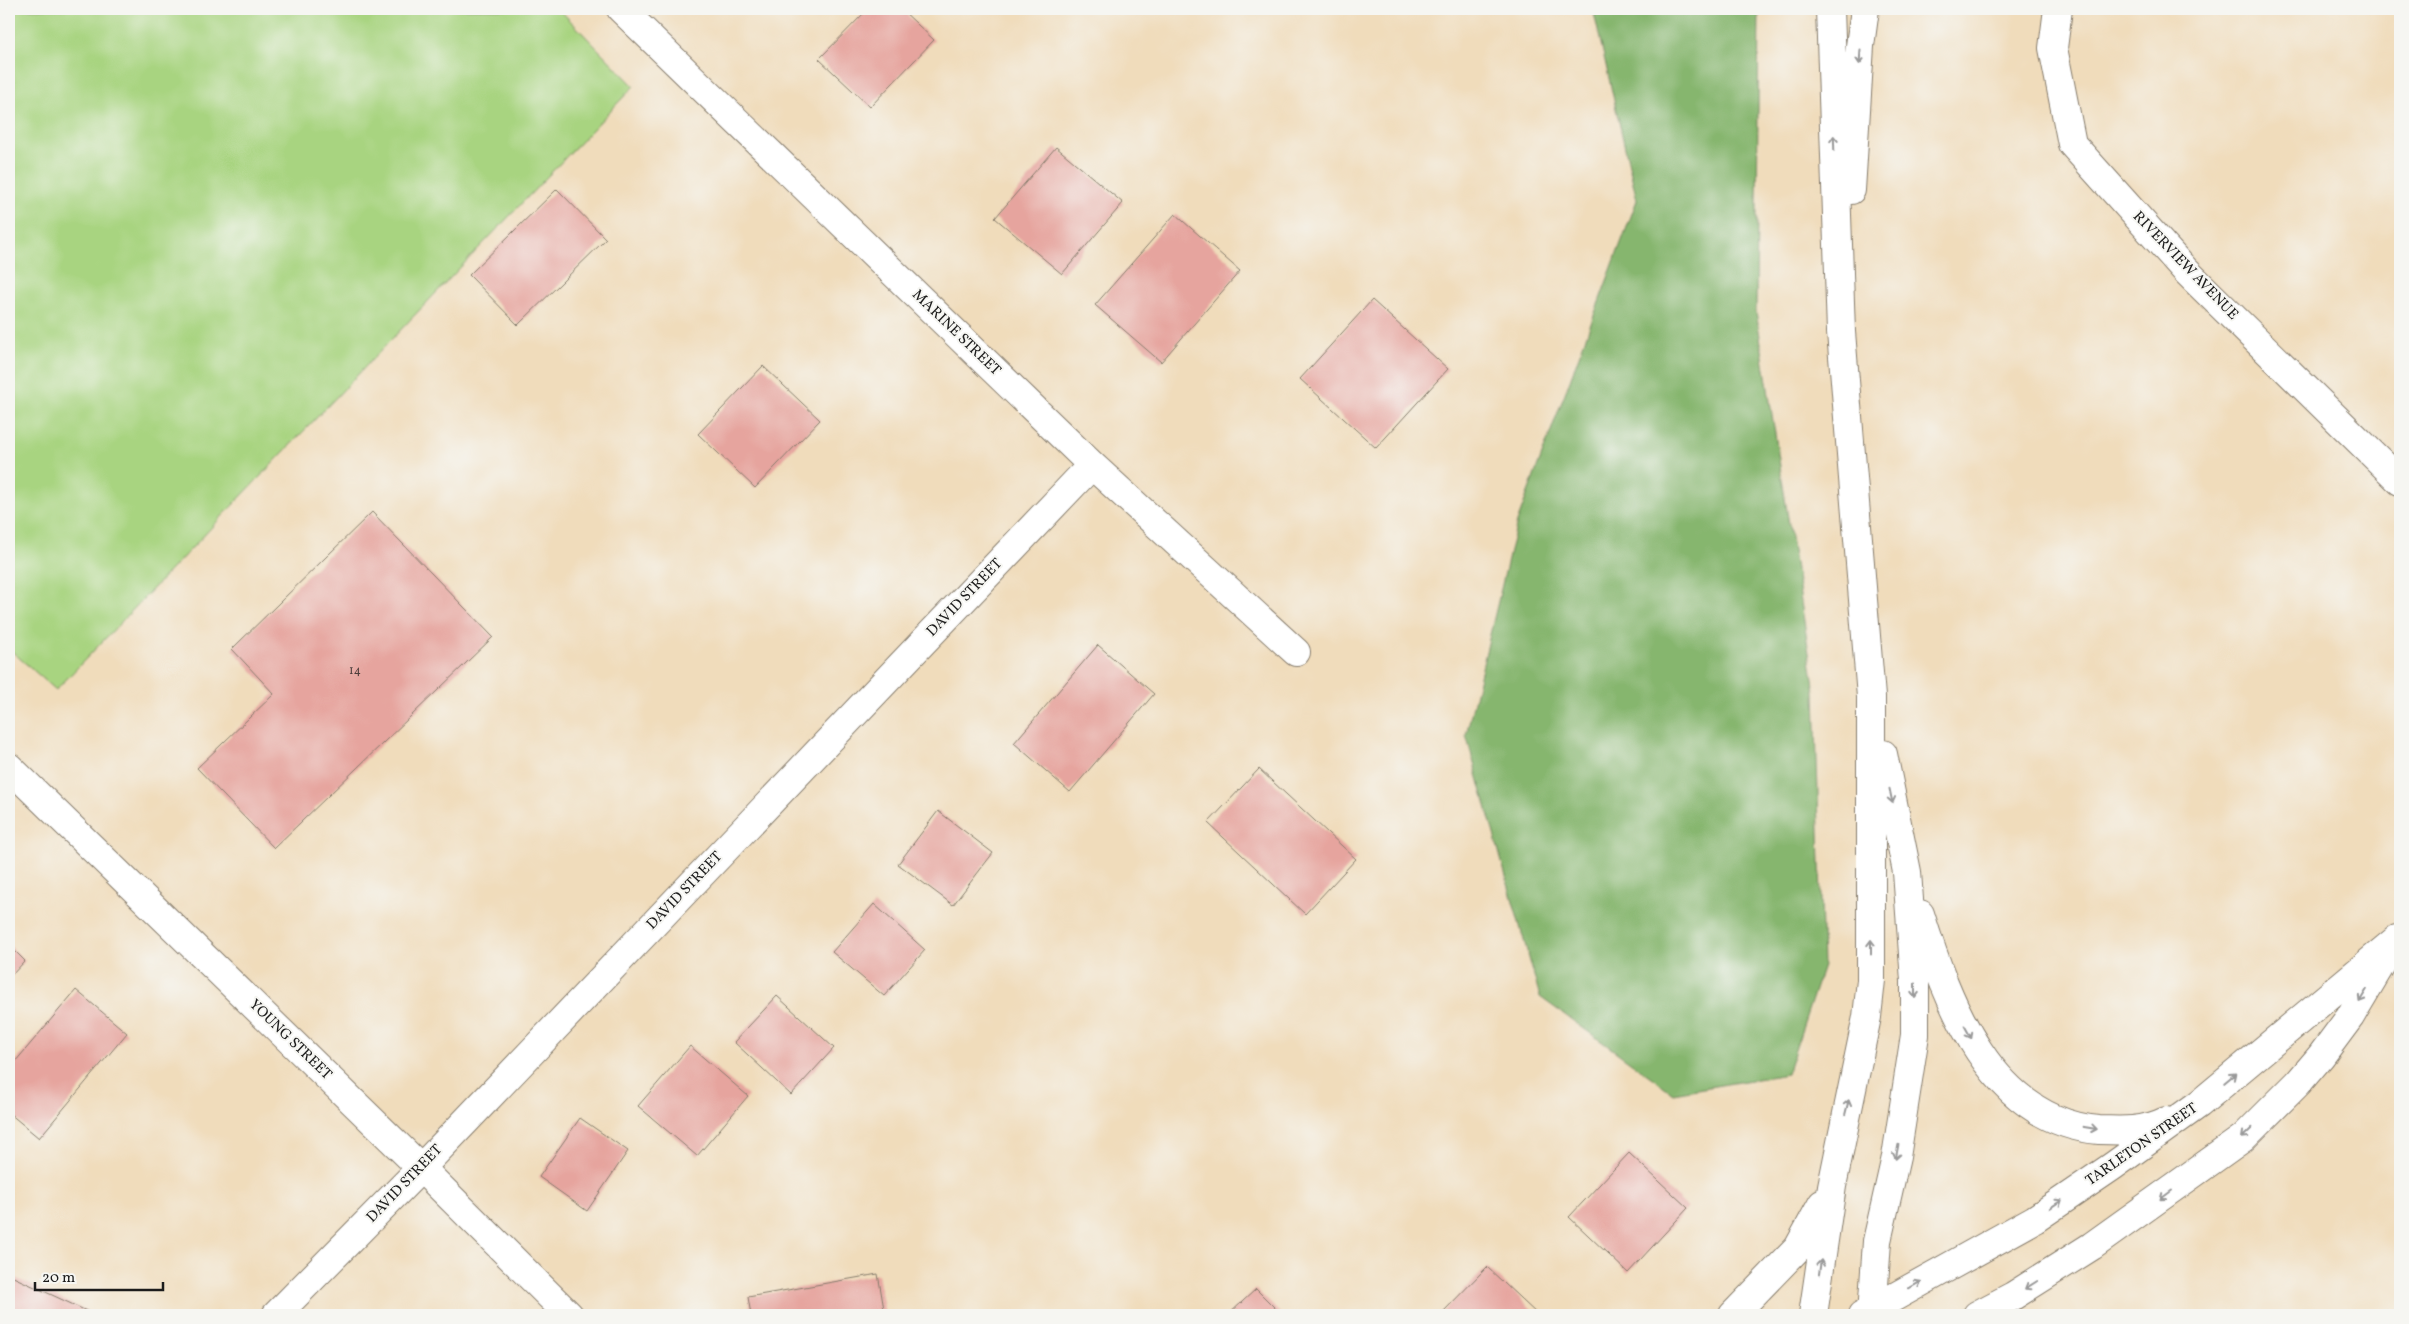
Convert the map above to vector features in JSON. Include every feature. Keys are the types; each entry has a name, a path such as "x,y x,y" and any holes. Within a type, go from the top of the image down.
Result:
{"main road":[{"name":"MARINE STREET","path":"621,9 1092,465 1296,652"},
{"path":"1813,1315 1832,1186 1868,1017 1871,980 1871,697 1841,332 1830,9"},
{"path":"1841,332 1860,46 1865,9"},
{"name":"RIVERVIEW AVENUE","path":"2058,9 2053,48 2072,144 2186,272 2400,481"},
{"name":"DAVID STREET","path":"276,1315 421,1168 1092,465"},
{"path":"1871,697 1907,872 1936,963 1954,1006 1983,1059 2002,1081 2023,1099 2065,1123 2090,1129 2123,1132 2160,1124 2199,1104"},
{"name":"YOUNG STREET","path":"9,767 421,1168 569,1315"},
{"path":"1869,1313 1877,1241 1896,1157 1915,1035 1915,981 1907,872"},
{"name":"TARLETON STREET","path":"1869,1313 2036,1219 2199,1104 2398,936"},
{"name":"TARLETON STREET","path":"1977,1315 2012,1296 2092,1246 2243,1138 2321,1056 2350,1016 2398,936"},
{"path":"1733,1315 1798,1248 1832,1186"}],"green space":[{"path":"9,9 559,9 634,86 56,690 9,649"},
{"path":"1593,9 1759,9 1756,311 1815,692 1823,966 1787,1074 1673,1093 1540,997 1466,735 1517,522 1637,200"}],"building":[{"path":"764,9 776,9 771,15"},
{"path":"868,9 901,9 934,40 870,107 819,59"},
{"path":"1056,147 1123,203 1062,274 995,218"},
{"path":"557,189 606,239 518,325 469,275"},
{"path":"1175,214 1240,271 1161,362 1095,305"},
{"path":"1372,300 1448,369 1376,448 1300,379"},
{"path":"763,366 820,420 755,488 698,434"},
{"path":"372,512 493,637 274,848 197,768 274,694 232,649"},
{"path":"1098,645 1154,694 1070,792 1014,743"},
{"path":"1259,769 1356,859 1305,914 1208,823"},
{"path":"938,811 993,853 953,905 898,864"},
{"path":"874,904 925,950 884,996 832,952"},
{"path":"9,945 25,961 9,978"},
{"path":"76,990 127,1033 39,1138 9,1113 9,1069"},
{"path":"777,996 834,1048 791,1095 734,1042"},
{"path":"690,1046 748,1096 697,1156 638,1106"},
{"path":"580,1118 628,1151 587,1211 539,1177"},
{"path":"1629,1153 1688,1208 1628,1273 1569,1217"},
{"path":"1487,1267 1538,1315 1440,1315"},
{"path":"878,1274 885,1315 751,1315 748,1297"},
{"path":"9,1275 93,1314 9,1315"},
{"path":"1256,1289 1282,1315 1228,1315"}]}
